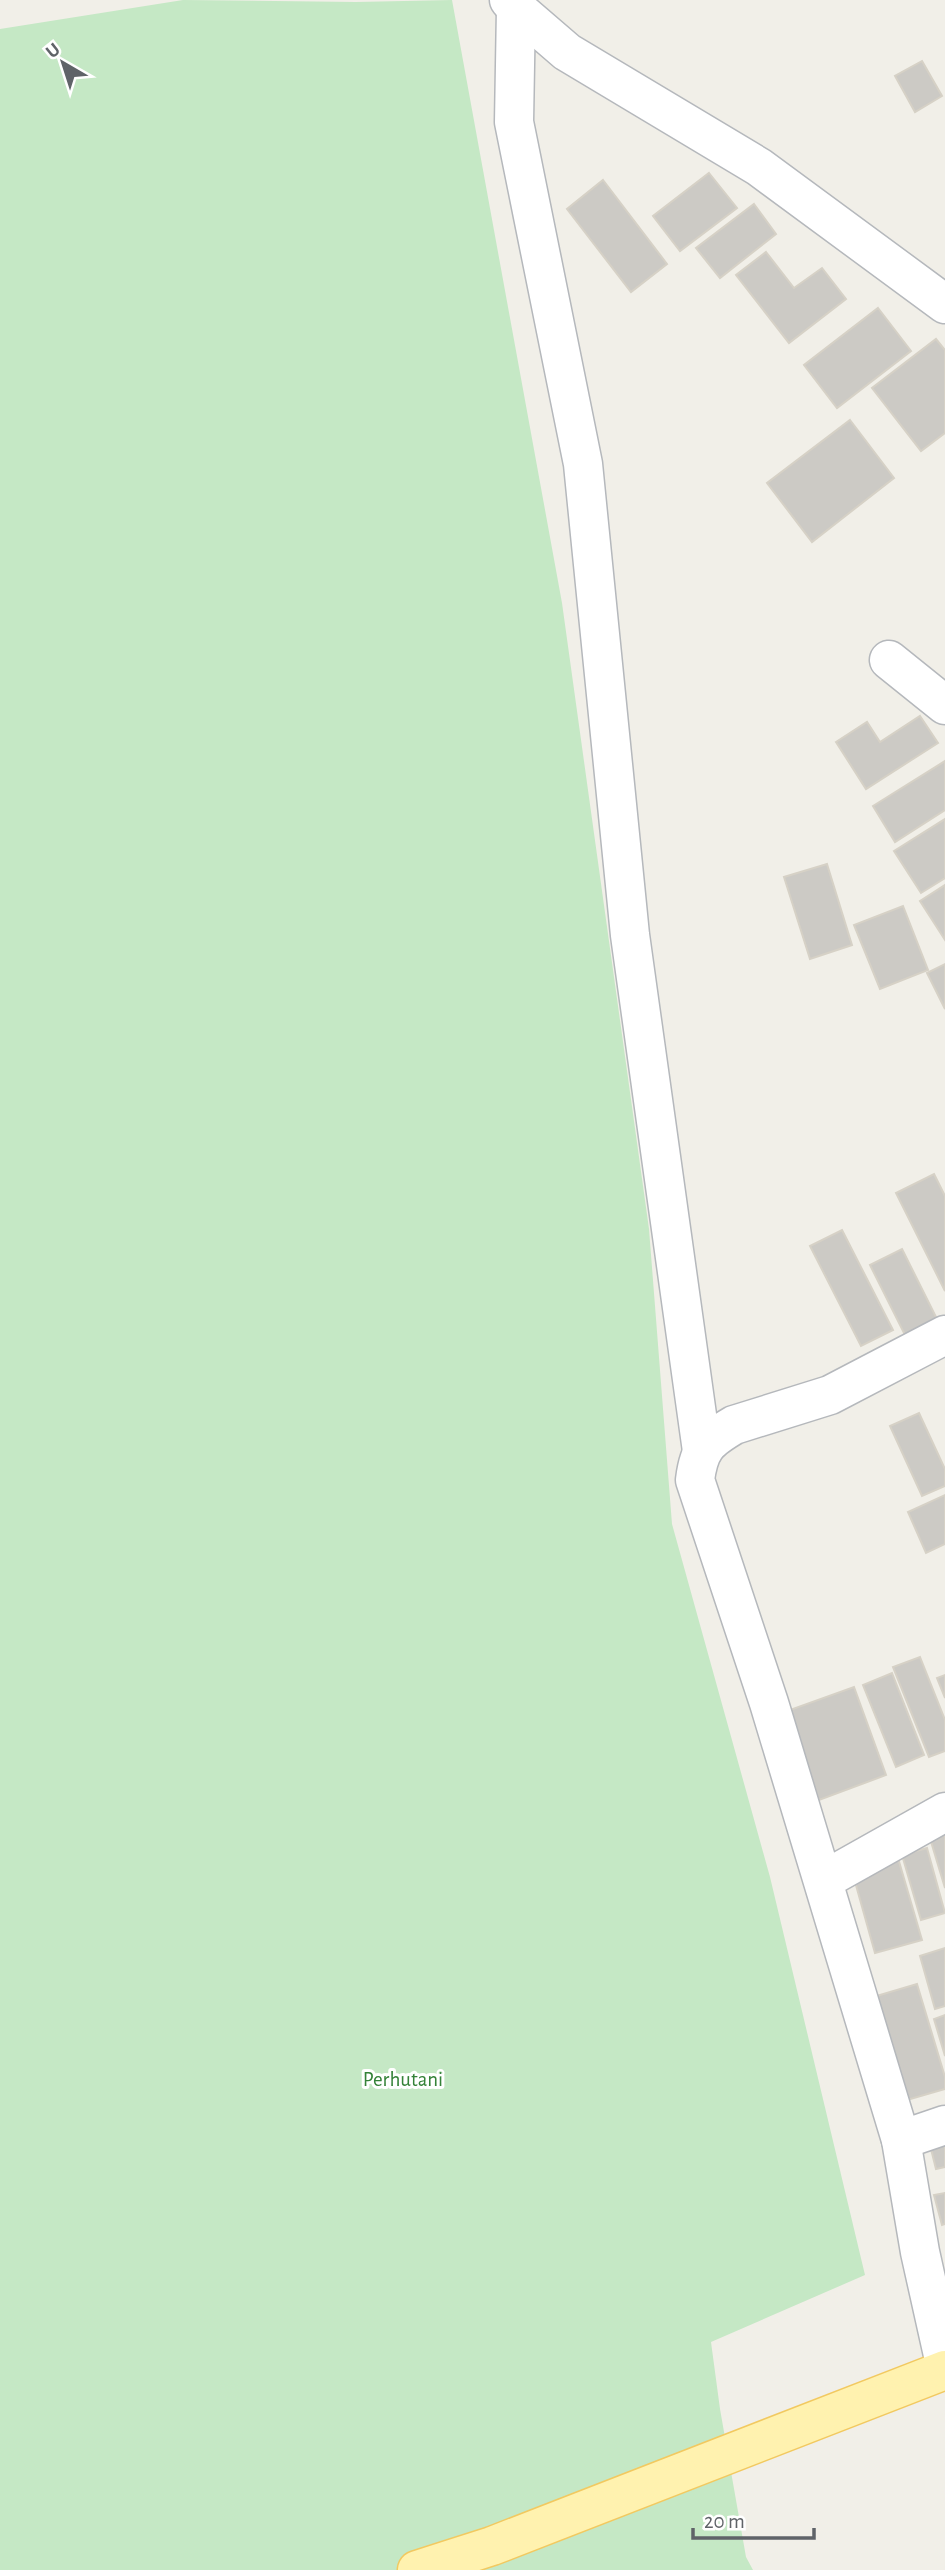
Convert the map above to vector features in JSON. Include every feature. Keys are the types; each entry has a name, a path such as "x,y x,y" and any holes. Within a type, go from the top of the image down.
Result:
{"main road":[{"path":"417,2570 505,2541 945,2370"}],"street":[{"path":"512,4 567,52 759,167 945,304"},
{"path":"512,4 514,122 583,464 630,935 702,1451"},
{"path":"889,660 945,705"},
{"path":"945,1335 830,1395 734,1425 711,1439 702,1451 698,1457 695,1480 769,1703 901,2140 920,2252 945,2364"},
{"path":"824,1880 945,1812"},
{"path":"901,2140 945,2126"}],"green space":[{"name":"Perhutani","path":"183,0 452,0 562,603 649,1229 672,1524 770,1877 865,2275 711,2342 746,2557 753,2570 0,2570 0,29"}],"building":[{"path":"922,61 942,96 915,112 895,76"},
{"path":"709,173 737,208 680,251 653,216"},
{"path":"603,180 667,264 631,292 567,209"},
{"path":"754,204 776,234 720,278 696,248"},
{"path":"766,252 794,288 822,268 846,299 789,343 736,275"},
{"path":"878,308 911,351 837,408 804,365"},
{"path":"936,339 945,350 945,433 921,451 872,388"},
{"path":"850,420 894,478 812,542 767,483"},
{"path":"920,716 938,743 866,789 836,742 867,722 880,742"},
{"path":"945,761 945,810 895,842 873,806"},
{"path":"945,819 945,878 921,893 894,851"},
{"path":"827,864 852,945 810,959 784,877"},
{"path":"945,885 945,940 920,901"},
{"path":"903,906 928,970 880,989 854,925"},
{"path":"945,964 945,1009 927,973"},
{"path":"934,1174 945,1196 945,1291 896,1193"},
{"path":"842,1230 893,1330 861,1346 810,1246"},
{"path":"902,1249 937,1319 905,1335 870,1265"},
{"path":"919,1413 945,1469 945,1486 922,1496 890,1426"},
{"path":"945,1495 945,1544 926,1553 908,1512"},
{"path":"920,1657 945,1720 945,1751 929,1757 893,1667"},
{"path":"892,1673 924,1755 896,1767 863,1685"},
{"path":"945,1675 945,1698 937,1678"},
{"path":"854,1687 886,1775 819,1800 787,1711"},
{"path":"945,1830 945,1888 929,1835"},
{"path":"927,1848 945,1913 921,1920 902,1855"},
{"path":"898,1858 922,1940 875,1953 852,1871"},
{"path":"945,1948 945,2006 935,2009 920,1956"},
{"path":"917,1984 945,2077 945,2089 900,2102 870,1998"},
{"path":"945,2015 945,2056 934,2019"},
{"path":"945,2133 945,2167 936,2169 928,2137"},
{"path":"945,2193 945,2224 942,2225 934,2195"}]}
